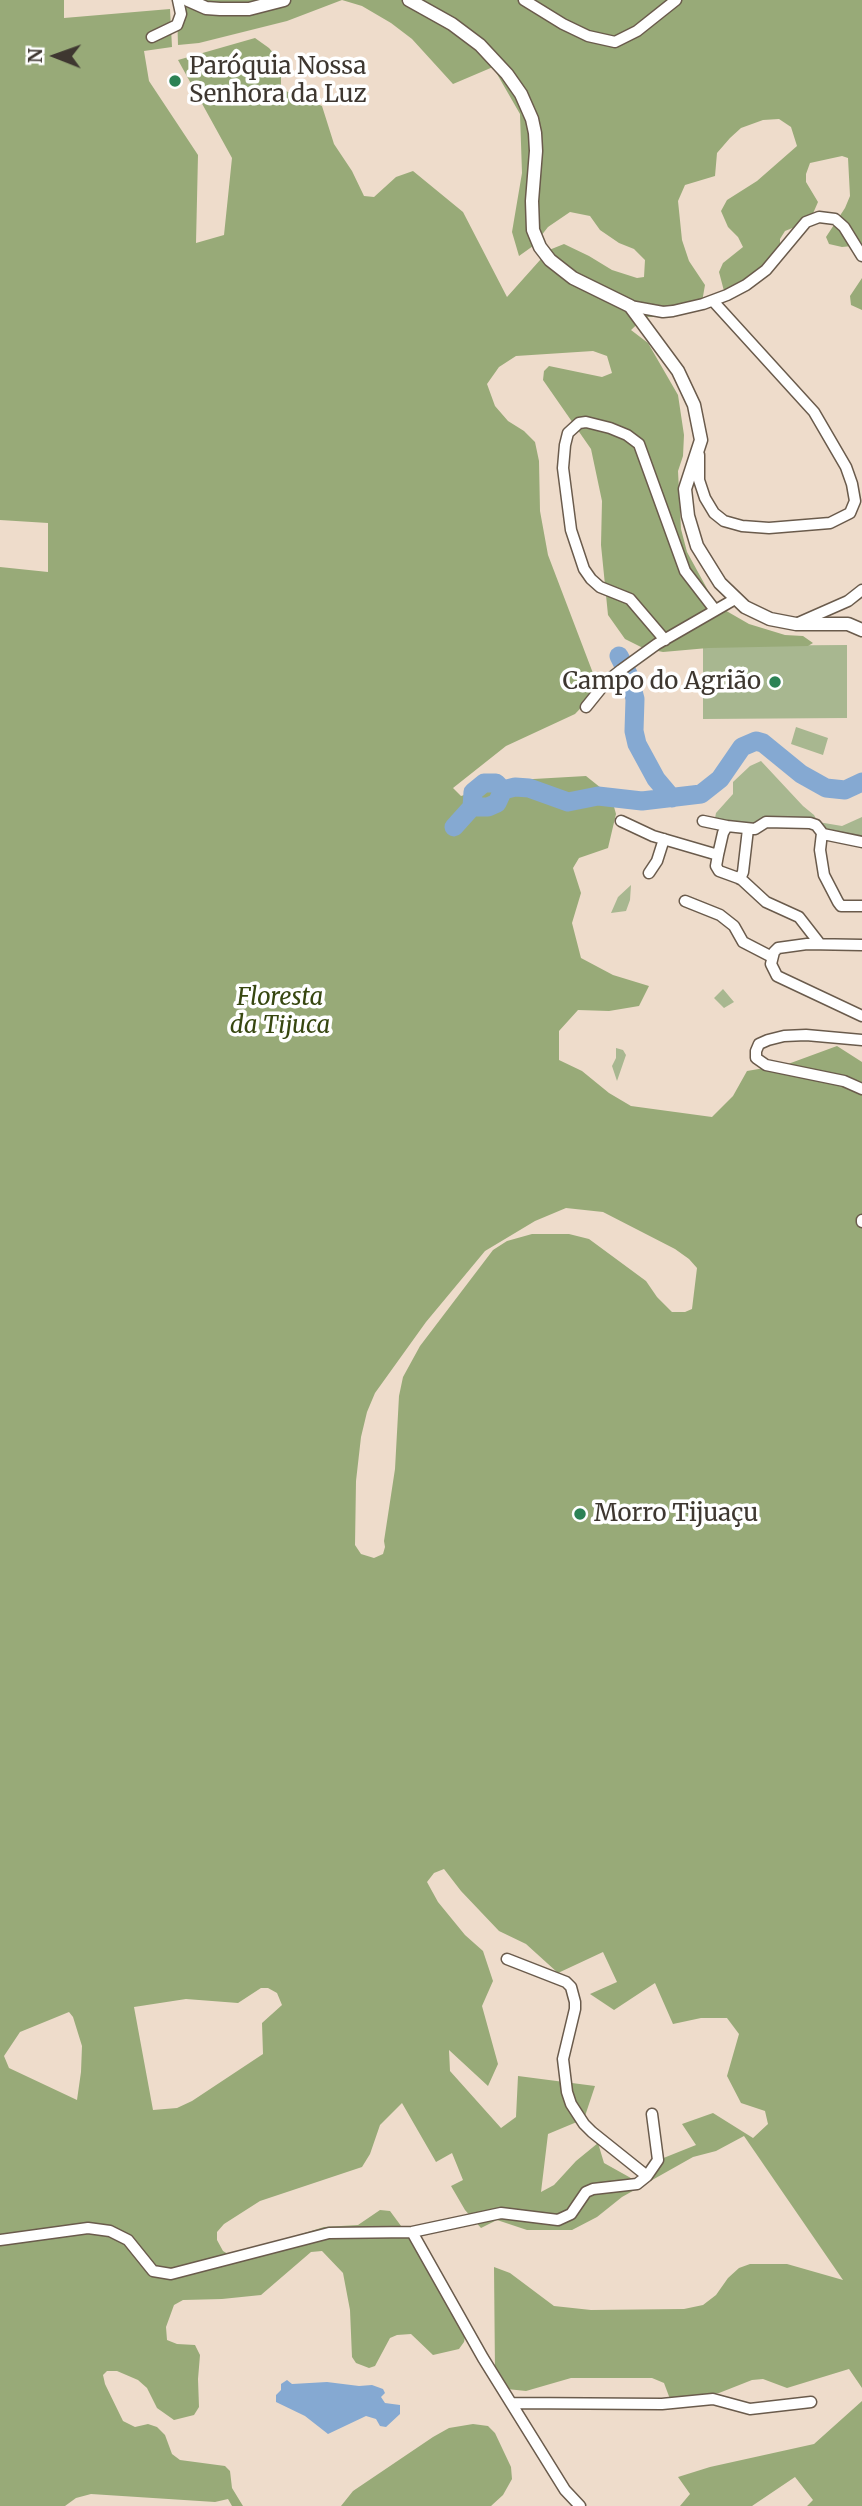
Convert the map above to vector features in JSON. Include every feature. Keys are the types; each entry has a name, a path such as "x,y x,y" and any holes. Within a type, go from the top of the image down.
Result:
{"main road":[{"path":"188,0 206,8 233,9 267,6 284,0"},
{"path":"409,0 452,24 481,45 521,94 535,133 531,201 533,230 540,247 550,260 573,278 630,306 687,389 699,422 699,448 685,489 688,516 705,561 734,599 770,619 796,624 848,624 862,631"}],"street":[{"path":"152,37 177,25 181,14 178,0"},
{"path":"524,0 588,36 615,42 637,31 676,0"},
{"path":"630,306 658,311 688,308 713,301 746,285 766,270 812,218 828,216 835,219 851,235 862,256"},
{"path":"699,448 699,480 705,498 714,513 724,521 742,526 769,528 817,525 841,519 850,513 855,501 852,484 839,453 814,412 713,301"},
{"path":"643,322 658,311"},
{"path":"665,639 630,599 600,587 584,569 570,523 563,468 568,433 579,424 586,422 610,428 639,444 685,571 715,610"},
{"path":"796,624 848,601 862,590"},
{"path":"586,707 607,681 621,670 665,639 734,599"},
{"path":"621,821 664,839 718,855"},
{"path":"703,821 748,829 755,829 766,822 810,823 816,825 822,833 862,842"},
{"path":"727,826 716,866 719,871 740,879 766,902 804,920 820,944"},
{"path":"740,879 748,829"},
{"path":"822,833 820,850 824,875 838,902 841,906 862,906"},
{"path":"649,873 657,861 664,839"},
{"path":"685,901 720,915 734,926 743,942 772,957"},
{"path":"862,945 820,944 778,948 772,957 772,970 777,976 862,1016"},
{"path":"862,1040 806,1035 784,1036 759,1044 756,1051 756,1058 766,1066 844,1081 862,1089"},
{"path":"507,1959 566,1982 571,1987 575,2009 563,2059 571,2104 592,2133 647,2176"},
{"path":"0,2239 88,2228 110,2231 128,2240 153,2271 171,2274 329,2233 412,2232 501,2213 558,2220 571,2214 586,2192 637,2184 647,2176 659,2160 652,2114"},
{"path":"412,2232 483,2358 565,2490 580,2506"},
{"path":"512,2403 662,2404 713,2399 750,2409 811,2402"}],"green space":[{"name":"Floresta da Tijuca","path":"0,0 64,0 64,18 170,9 172,47 144,51 149,81 198,155 196,243 224,235 232,158 178,60 255,38 269,48 281,62 281,89 322,106 334,144 364,196 374,197 396,177 413,171 463,212 507,297 549,250 564,244 612,270 637,278 644,277 645,260 634,249 600,230 590,216 570,212 548,227 533,246 519,256 512,232 522,173 520,114 493,67 453,84 412,39 391,23 362,6 342,0 862,0 862,245 842,247 829,244 826,237 850,196 848,158 842,156 810,163 806,182 818,202 811,218 785,231 780,239 780,251 749,281 724,291 719,272 723,263 743,247 728,227 721,211 727,200 757,181 797,146 791,127 779,119 763,120 741,128 717,153 715,176 685,185 678,201 682,240 689,261 705,285 702,302 661,317 645,317 631,330 648,343 678,395 684,435 683,456 678,471 681,529 687,552 716,605 749,624 785,635 803,636 813,643 808,646 708,648 663,652 643,648 625,639 608,615 601,545 602,501 591,449 543,380 544,371 549,366 602,377 612,373 607,356 593,351 516,356 499,367 487,384 495,406 508,421 535,442 539,461 540,511 548,555 599,689 575,714 506,746 453,788 461,796 516,780 586,776 611,796 616,814 608,848 579,858 573,868 581,893 572,923 581,958 613,975 649,986 639,1006 609,1011 578,1010 559,1031 559,1060 582,1071 609,1093 631,1106 712,1117 733,1096 747,1071 788,1064 837,1046 862,1062 862,2388 849,2369 787,2388 763,2379 752,2380 719,2393 670,2399 664,2383 652,2378 571,2378 526,2391 507,2389 495,2372 494,2267 510,2273 554,2306 591,2310 684,2309 703,2305 716,2295 739,2268 750,2264 787,2264 843,2280 744,2136 716,2151 693,2157 622,2197 597,2217 572,2230 527,2230 497,2220 481,2228 465,2210 451,2186 463,2180 452,2153 436,2162 402,2103 380,2125 370,2154 362,2167 260,2201 224,2224 217,2232 217,2240 228,2254 243,2252 324,2227 358,2225 380,2210 390,2211 421,2253 466,2332 459,2349 433,2355 411,2334 397,2335 390,2338 375,2366 369,2368 356,2363 352,2357 350,2310 343,2273 322,2251 311,2252 261,2295 183,2300 174,2305 166,2327 167,2340 177,2344 195,2345 200,2355 199,2407 194,2415 174,2420 157,2408 147,2388 138,2380 117,2371 107,2371 103,2375 123,2421 135,2427 148,2424 157,2427 165,2435 172,2454 180,2460 225,2466 230,2471 232,2488 243,2506 232,2506 228,2499 215,2502 91,2494 76,2498 65,2506 0,2506 0,567 48,572 48,523 0,520","holes":["566,1208 603,1212 675,1249 697,1268 692,1309 672,1312 646,1281 589,1239 569,1234 532,1234 507,1241 493,1250 420,1346 403,1377 385,1547 383,1554 374,1558 361,1554 355,1545 356,1481 361,1437 375,1393 426,1322 485,1251 535,1221","444,1869 499,1931 526,1944 558,1973 603,1952 617,1982 590,1994 614,2010 655,1983 673,2024 701,2018 727,2018 739,2034 727,2076 741,2103 765,2111 768,2124 753,2138 713,2113 682,2124 696,2145 656,2161 638,2182 604,2163 598,2143 576,2161 554,2185 541,2192 548,2134 584,2119 595,2086 518,2076 516,2117 501,2128 450,2071 449,2050 488,2086 498,2064 482,2006 493,1981 483,1951 465,1935 438,1902 427,1882 434,1873","261,1988 277,1993 282,2005 262,2023 263,2054 192,2101 177,2108 153,2110 134,2007 186,1999 238,2003","69,2012 82,2046 77,2100 9,2068 4,2056 20,2032"]},
{"path":"185,0 342,0 287,21 199,43 178,45 177,10"},
{"path":"862,278 862,310 851,305 850,296"},
{"name":"Campo do Agrião","path":"847,645 847,718 703,719 703,646"},
{"path":"796,727 828,738 823,755 791,744"},
{"path":"761,761 818,822 842,826 862,817 862,842 819,829 766,822 755,829 714,823 716,813 733,794 733,782 750,766"},
{"path":"631,885 626,911 611,913 618,897"},
{"path":"723,989 734,1002 724,1008 714,998"},
{"path":"616,1048 623,1050 626,1055 617,1081 612,1066 616,1058"},
{"path":"862,2401 862,2506 807,2506 813,2500 795,2477 752,2506 680,2506 690,2494 678,2477 710,2467 814,2444"},
{"path":"473,2424 488,2426 495,2433 511,2467 512,2479 503,2495 491,2506 341,2506 353,2491 433,2437 449,2428"}],"water":[{"path":"287,2380 292,2384 327,2382 372,2385 383,2389 385,2393 381,2397 385,2403 400,2405 400,2414 386,2427 380,2426 376,2419 366,2416 328,2434 305,2416 276,2402 281,2384"}],"waterway":[{"path":"619,656 629,676 635,699 634,731 637,744 656,779 672,798"},
{"path":"454,827 472,807 488,807 497,803 503,790 515,787 529,788 568,802 598,796 642,801 701,794 720,779 742,747 756,741 763,743 801,774 826,788 845,790 862,782"},
{"path":"472,807 473,792 484,783 496,783 503,790"}],"place":[{"name":"Paróquia Nossa Senhora da Luz","path":"175,81"},
{"name":"Campo do Agrião","path":"775,682"},
{"name":"Morro Tijuaçu","path":"580,1514"}]}
